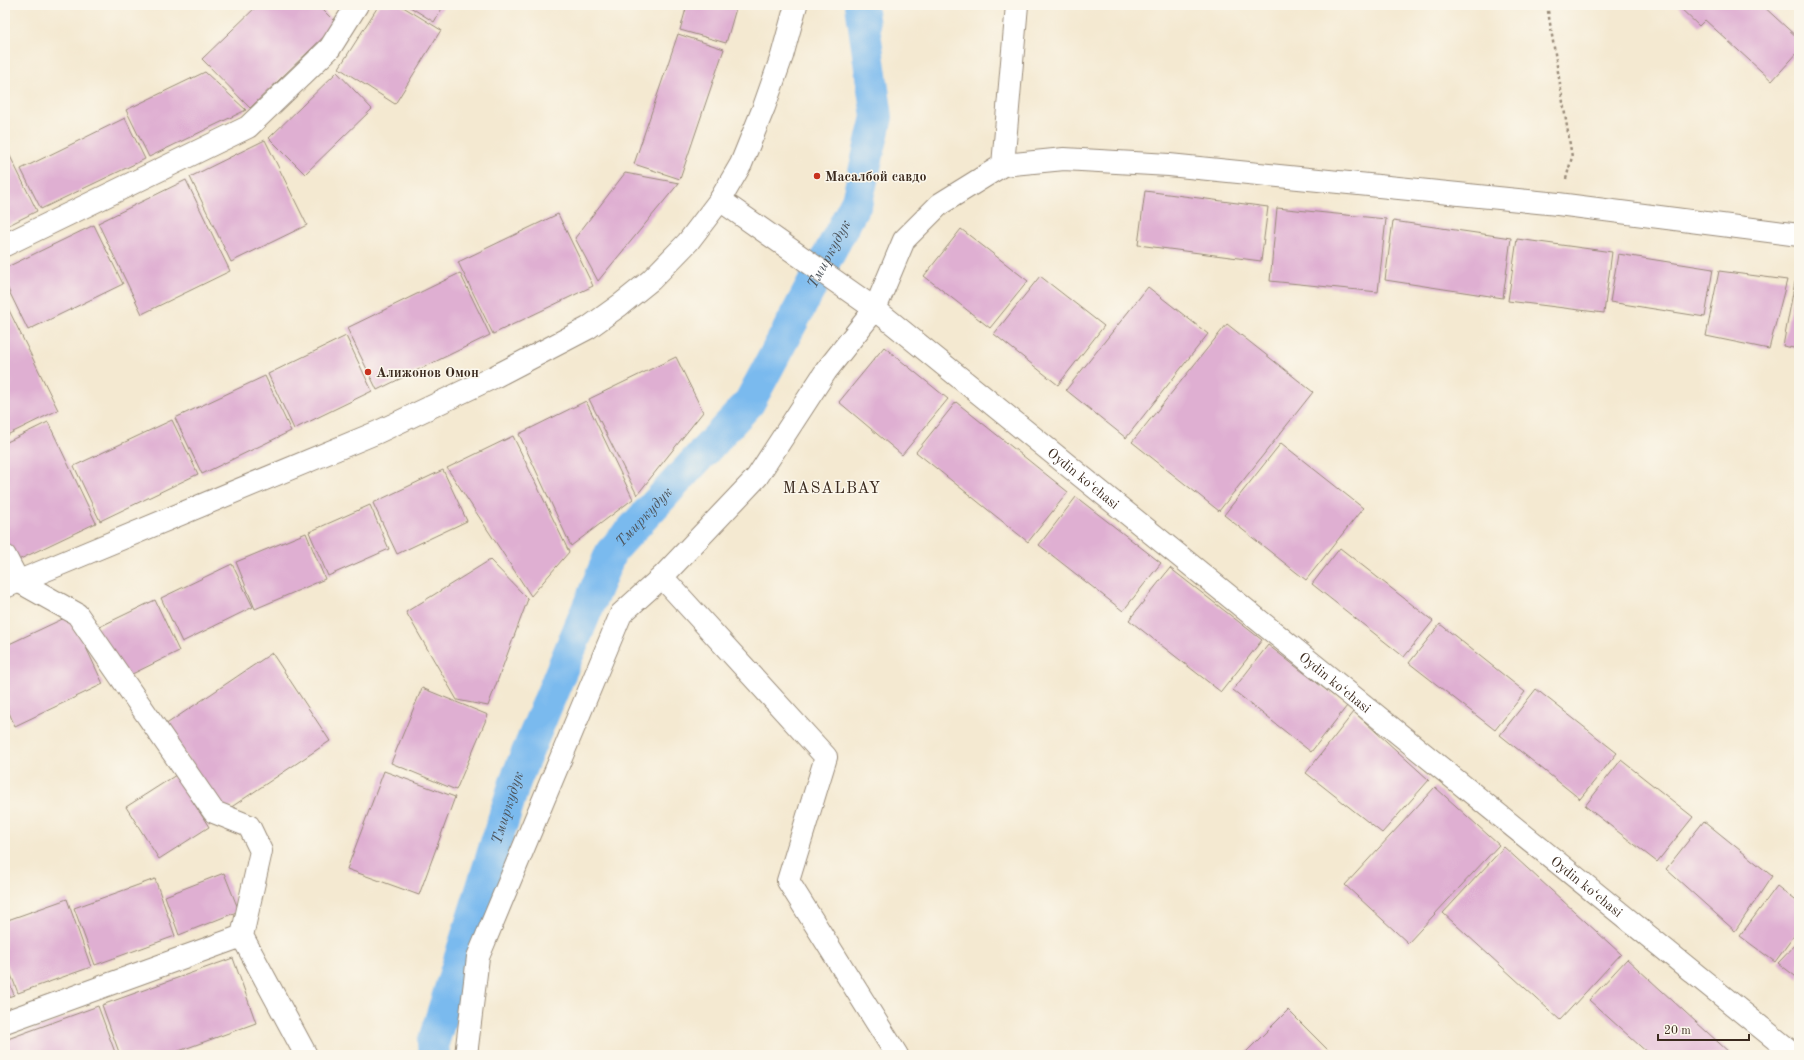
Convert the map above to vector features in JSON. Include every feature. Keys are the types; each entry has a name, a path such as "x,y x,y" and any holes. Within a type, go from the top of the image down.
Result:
{"street":[{"path":"5,245 248,127 330,48 357,5"},
{"path":"12,584 378,432 496,376 588,328 651,280 688,242 720,200 741,164 764,107 782,56 796,5"},
{"path":"1003,165 1017,5"},
{"path":"466,1055 478,957 621,614 662,577 757,477 826,371 875,309 904,240 940,204 1003,165 1064,159 1169,165 1558,204 1799,235"},
{"name":"Oydin ko‘chasi","path":"720,200 875,309 1795,1055"},
{"path":"5,556 12,584"},
{"path":"662,577 826,757 788,881 897,1055"},
{"path":"12,584 77,614 214,812 249,826 261,851 242,936 306,1055"},
{"path":"5,1022 242,936"}],"path":[{"path":"1546,5 1572,157 1558,204"}],"building":[{"path":"258,5 318,5 337,24 250,108 202,59"},
{"path":"379,5 400,5 441,30 395,104 339,68"},
{"path":"407,5 444,5 434,22"},
{"path":"687,5 737,5 726,43 680,30"},
{"path":"1677,5 1762,5 1799,39 1799,51 1772,81 1705,20 1699,26"},
{"path":"678,34 724,49 680,179 634,164"},
{"path":"205,72 246,110 149,157 126,110"},
{"path":"337,72 372,109 305,174 269,138"},
{"path":"125,118 145,159 41,209 21,169"},
{"path":"265,140 307,225 231,262 190,177"},
{"path":"9,154 37,211 5,227 5,156"},
{"path":"625,173 679,183 598,281 575,238"},
{"path":"186,180 230,271 142,314 98,223"},
{"path":"1145,191 1268,207 1261,261 1138,245"},
{"path":"1277,208 1386,219 1378,292 1270,281"},
{"path":"558,214 593,286 493,334 458,262"},
{"path":"1393,221 1511,238 1503,298 1385,280"},
{"path":"94,225 123,284 28,330 5,283 5,268"},
{"path":"961,229 1028,281 990,328 924,276"},
{"path":"1517,239 1612,252 1604,313 1508,301"},
{"path":"1618,254 1713,269 1705,317 1610,302"},
{"path":"1719,271 1787,280 1769,349 1706,336"},
{"path":"460,273 490,335 377,390 347,328"},
{"path":"1040,276 1104,326 1058,385 994,334"},
{"path":"1795,282 1799,283 1799,349 1783,346"},
{"path":"1148,287 1208,334 1126,438 1066,390"},
{"path":"5,302 58,410 5,436"},
{"path":"1227,324 1313,392 1219,511 1132,442"},
{"path":"346,336 372,391 294,429 268,374"},
{"path":"884,347 948,399 902,455 839,402"},
{"path":"676,357 703,412 637,495 589,399"},
{"path":"265,376 291,431 202,474 175,418"},
{"path":"586,401 633,499 571,546 519,434"},
{"path":"956,402 1068,492 1028,542 916,452"},
{"path":"172,420 198,474 100,521 74,466"},
{"path":"48,422 96,523 12,563 5,550 5,443"},
{"path":"513,436 569,552 531,596 447,468"},
{"path":"1281,443 1363,508 1306,580 1224,515"},
{"path":"443,470 467,521 397,554 373,503"},
{"path":"1076,497 1161,563 1123,611 1039,545"},
{"path":"370,505 389,549 328,576 309,532"},
{"path":"306,533 325,579 255,609 236,562"},
{"path":"1340,548 1433,621 1404,657 1312,584"},
{"path":"490,560 528,599 488,706 457,700 406,612"},
{"path":"232,564 253,607 182,642 161,598"},
{"path":"1170,568 1262,640 1221,692 1129,620"},
{"path":"155,600 179,651 124,678 93,630"},
{"path":"71,615 103,684 15,726 5,704 5,646"},
{"path":"1440,624 1525,692 1495,730 1409,663"},
{"path":"1268,645 1347,706 1311,752 1233,690"},
{"path":"272,653 330,741 224,812 165,725"},
{"path":"422,688 488,715 456,790 391,763"},
{"path":"1536,689 1617,753 1580,799 1500,735"},
{"path":"1354,712 1429,780 1382,833 1306,773"},
{"path":"1621,760 1693,817 1657,862 1585,806"},
{"path":"384,771 455,797 419,895 347,869"},
{"path":"176,775 209,827 159,859 126,807"},
{"path":"1435,787 1499,845 1408,943 1345,885"},
{"path":"1704,821 1772,876 1735,931 1666,869"},
{"path":"1504,847 1621,954 1560,1020 1443,913"},
{"path":"224,873 239,911 179,935 165,896"},
{"path":"155,879 175,936 95,965 74,908"},
{"path":"1777,886 1799,903 1799,929 1775,962 1740,936"},
{"path":"67,899 91,967 18,993 5,959 5,921"},
{"path":"1799,941 1799,979 1778,963"},
{"path":"233,958 256,1023 168,1055 120,1055 102,1005"},
{"path":"1627,959 1730,1053 1728,1055 1650,1055 1589,1000"},
{"path":"5,971 14,995 5,998"},
{"path":"98,1006 116,1055 5,1055 5,1040"},
{"path":"1288,1010 1330,1052 1328,1055 1243,1055"}],"waterway":[{"name":"Тмиркудук","path":"434,1055 433,1043 516,779 611,552 749,403 857,201 877,117 861,5"}],"place":[{"name":"Масалбой савдо","path":"817,176"},
{"name":"Алижонов Омон","path":"368,372"}],"district":[{"name":"MASALBAY","path":"832,487"}]}
